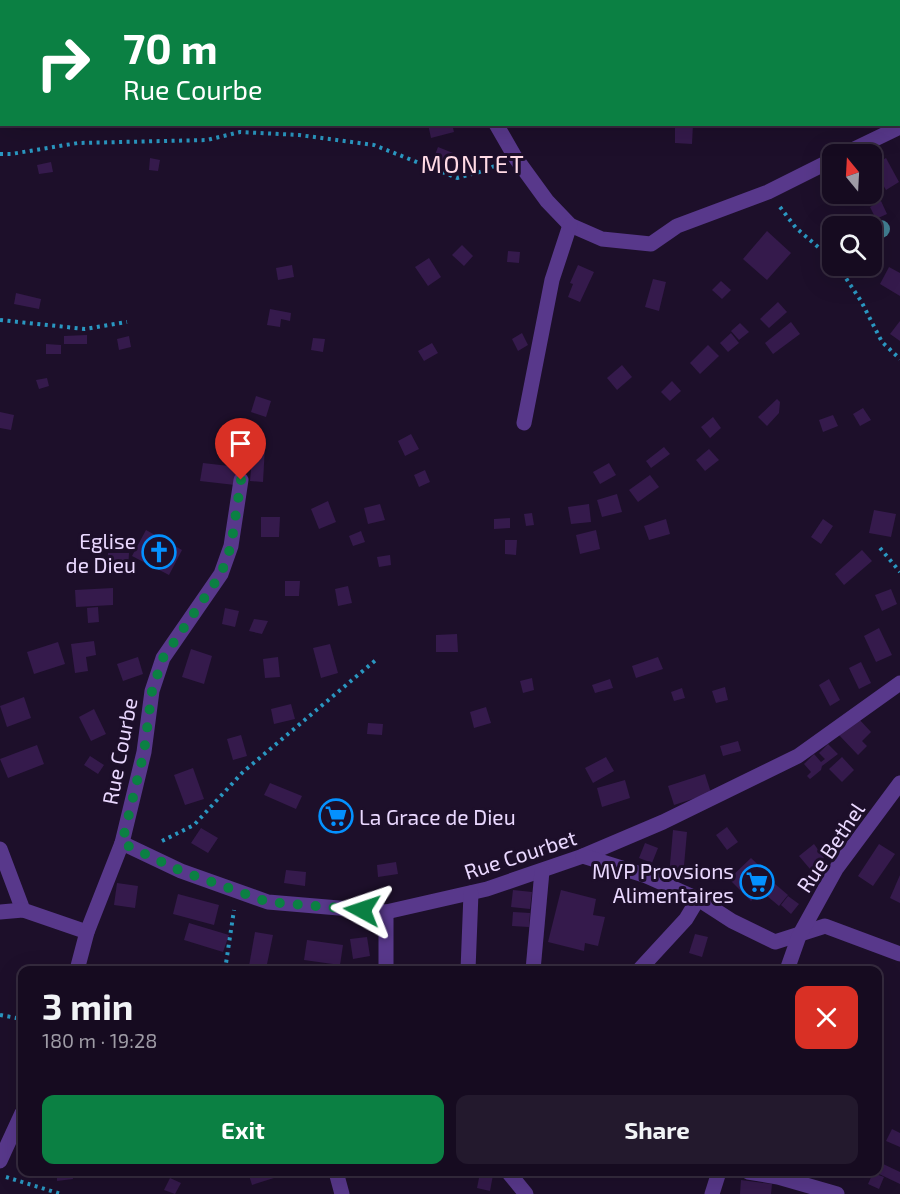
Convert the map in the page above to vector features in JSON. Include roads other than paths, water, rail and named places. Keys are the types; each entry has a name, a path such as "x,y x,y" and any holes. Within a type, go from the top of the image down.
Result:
{"street":[{"path":"497,126 515,157 547,201 570,225 602,239 651,244 677,226 768,192 822,165"},
{"path":"865,144 900,127"},
{"path":"524,423 552,280 570,225"},
{"name":"Rue Courbe","path":"78,966 87,932 122,843 144,752 152,691 163,658 221,574 231,546 241,480"},
{"name":"Rue Courbet","path":"122,843 181,871 268,902 386,912 471,893 542,871 663,822 798,756 900,683"},
{"name":"Rue Bethel","path":"788,966 799,936 836,869 900,783"},
{"path":"0,849 23,910"},
{"path":"583,856 644,875 698,899 732,921 775,942 825,926 900,954"},
{"path":"533,966 542,871"},
{"path":"468,966 471,893"},
{"path":"643,966 686,919 698,899"},
{"path":"0,912 23,910 87,932"},
{"path":"386,912 386,966"},
{"path":"0,1161 18,1122"},
{"path":"337,1176 342,1194"},
{"path":"511,1176 526,1194"},
{"path":"712,1194 718,1176"},
{"path":"772,1176 837,1194"}],"place":[{"name":"Eglise de Dieu","path":"159,552"},
{"name":"La Grace de Dieu","path":"336,816"},
{"name":"MVP Provsions Alimentaires","path":"757,882"}],"district":[{"name":"MONTET","path":"473,163"}]}
